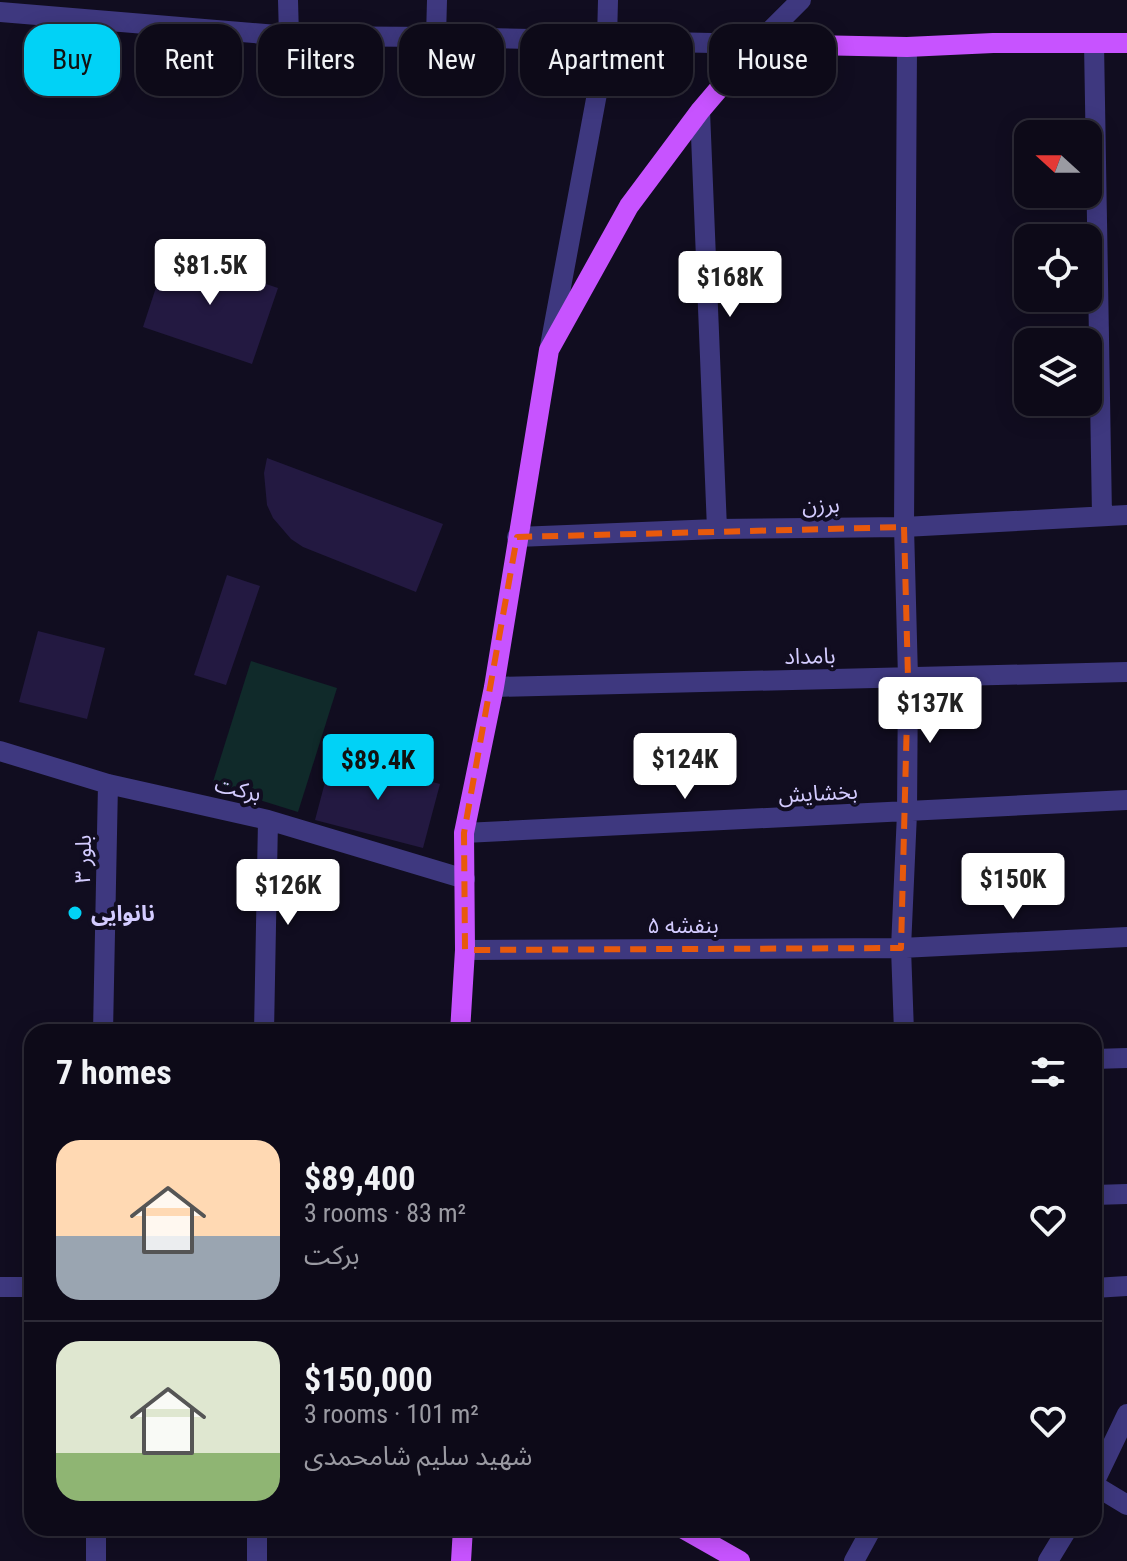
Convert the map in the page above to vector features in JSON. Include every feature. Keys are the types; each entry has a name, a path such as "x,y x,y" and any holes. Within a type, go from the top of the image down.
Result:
{"main road":[{"path":"836,46 1127,43"},
{"path":"460,1024 465,950 464,833 494,687 549,350 629,206 713,96"},
{"path":"461,1561 463,1536"},
{"path":"696,1536 740,1561"}],"street":[{"path":"288,0 289,24"},
{"path":"436,24 437,0"},
{"path":"607,24 608,0"},
{"path":"777,24 801,0"},
{"path":"0,12 102,10 258,32"},
{"path":"1094,43 1102,516"},
{"path":"904,1024 901,948 907,813 908,678 904,527 907,47"},
{"path":"549,350 597,96"},
{"path":"700,111 717,529"},
{"name":"برزن","path":"517,537 717,529 904,527 1127,515"},
{"name":"بامداد","path":"494,687 1127,672"},
{"name":"برکت","path":"0,751 108,784 268,820 465,879"},
{"name":"بلور ۳","path":"103,1024 108,784"},
{"name":"بخشایش","path":"464,833 1127,800"},
{"path":"264,1024 268,820"},
{"name":"بنفشه ۵","path":"465,950 901,948 1127,937"},
{"path":"1102,1059 1127,1058"},
{"path":"1102,1195 1127,1194"},
{"path":"1102,1288 1127,1286"},
{"path":"0,1287 24,1287"},
{"path":"1102,1467 1127,1414"},
{"path":"1102,1489 1127,1505"},
{"path":"96,1536 96,1561"},
{"path":"257,1536 257,1561"},
{"path":"854,1561 868,1536"},
{"path":"1048,1561 1063,1536"}],"highlighted area":[{"path":"904,527 908,678 901,948 465,950 464,833 517,537"}],"green space":[{"path":"251,661 337,688 298,812 212,785"}],"building":[{"path":"168,251 278,288 252,364 143,327"},
{"path":"267,458 443,524 416,592 303,547 291,539 273,518 267,505 264,473"},
{"path":"227,575 260,586 226,685 194,675"},
{"path":"38,631 105,648 87,719 19,702"},
{"path":"332,756 440,784 423,848 315,820"}],"place":[{"name":"نانوایی","path":"75,913"}]}
